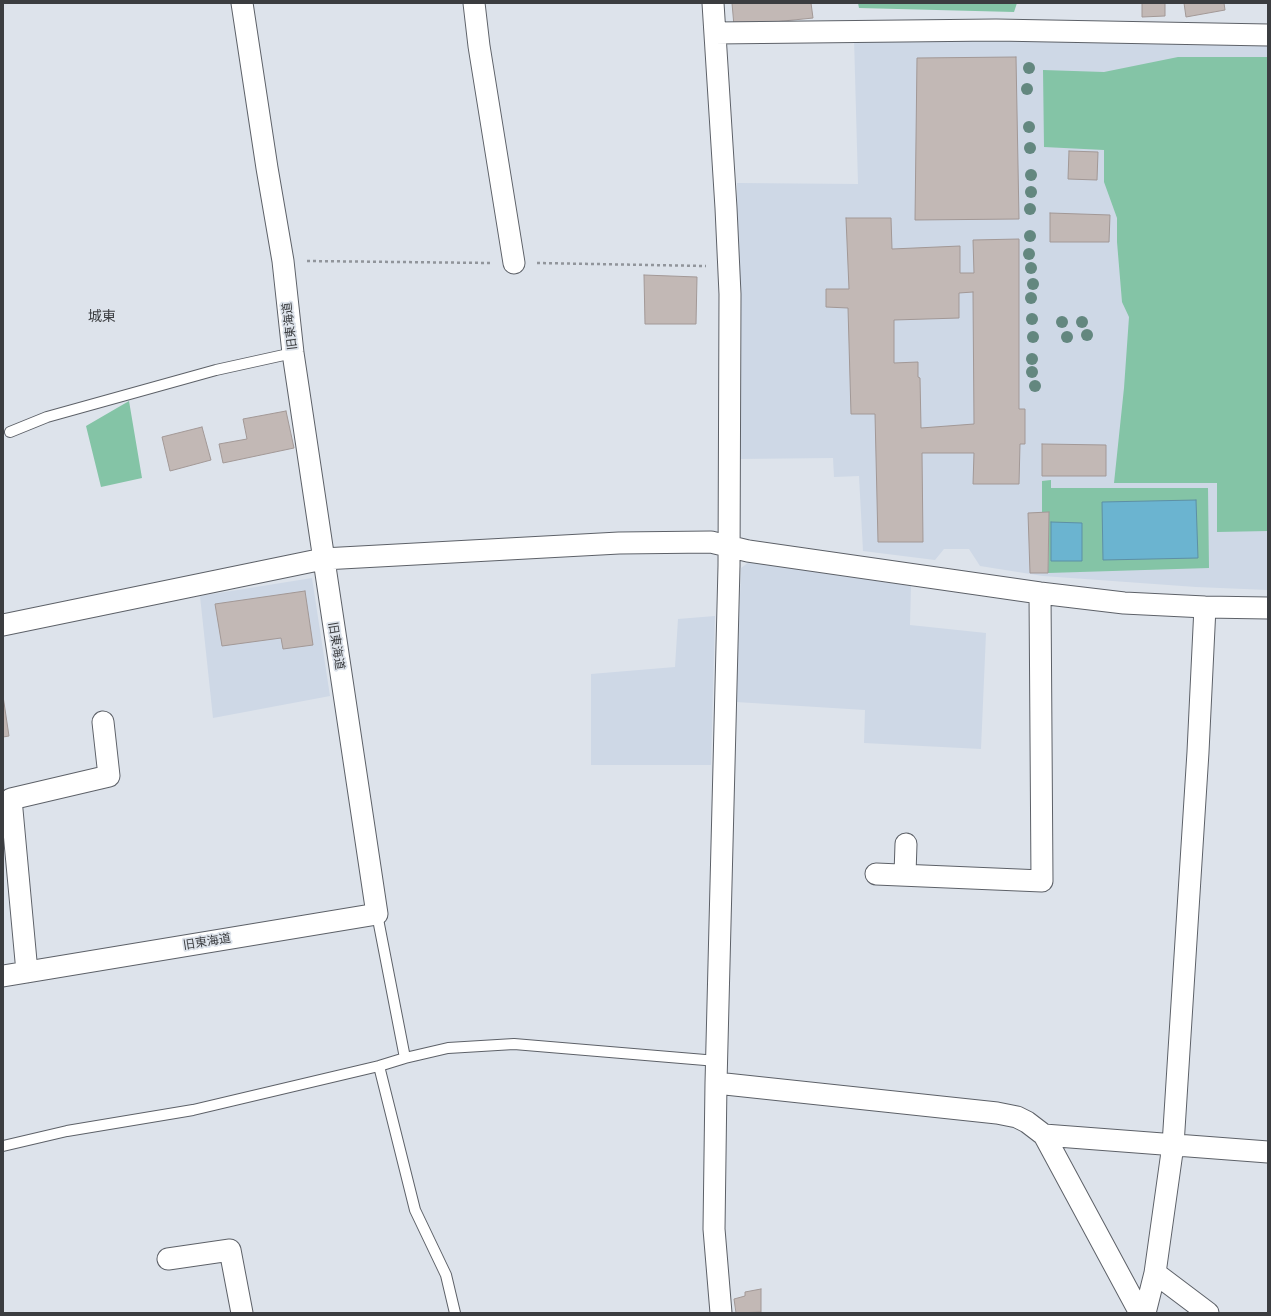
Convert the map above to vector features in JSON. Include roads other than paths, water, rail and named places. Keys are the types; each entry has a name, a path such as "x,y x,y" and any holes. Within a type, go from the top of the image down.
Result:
{"street":[{"name":"旧東海道","path":"3,976 377,914 293,353 283,261 267,168 242,3"},
{"path":"474,3 479,46 514,263"},
{"path":"713,3 729,266 729,546 716,1083 714,1229 721,1313"},
{"path":"715,33 996,30 1268,35"},
{"path":"3,625 323,559 619,543 711,542 755,552 1040,593 1124,603 1268,608"},
{"path":"876,874 905,874 1042,881 1040,593"},
{"path":"1145,1313 1155,1273 1173,1145 1206,607"},
{"path":"27,972 11,799 109,776 103,722"},
{"path":"905,874 906,844"},
{"path":"716,1083 997,1113 1017,1117 1027,1122 1044,1136 1140,1313"},
{"path":"1044,1136 1268,1152"},
{"path":"168,1259 230,1250 242,1313"},
{"path":"1155,1273 1208,1313"}],"lane":[{"path":"10,432 47,417 216,370 293,353"},
{"path":"377,914 405,1058"},
{"path":"3,1146 67,1131 193,1110 448,1048 514,1044 717,1061"},
{"path":"378,1066 415,1210 446,1275 455,1313"}],"water":[{"path":"1196,500 1198,558 1103,560 1102,502"},
{"path":"1051,522 1082,523 1082,561 1051,561"}],"district":[{"name":"城東","path":"102,317"}]}
